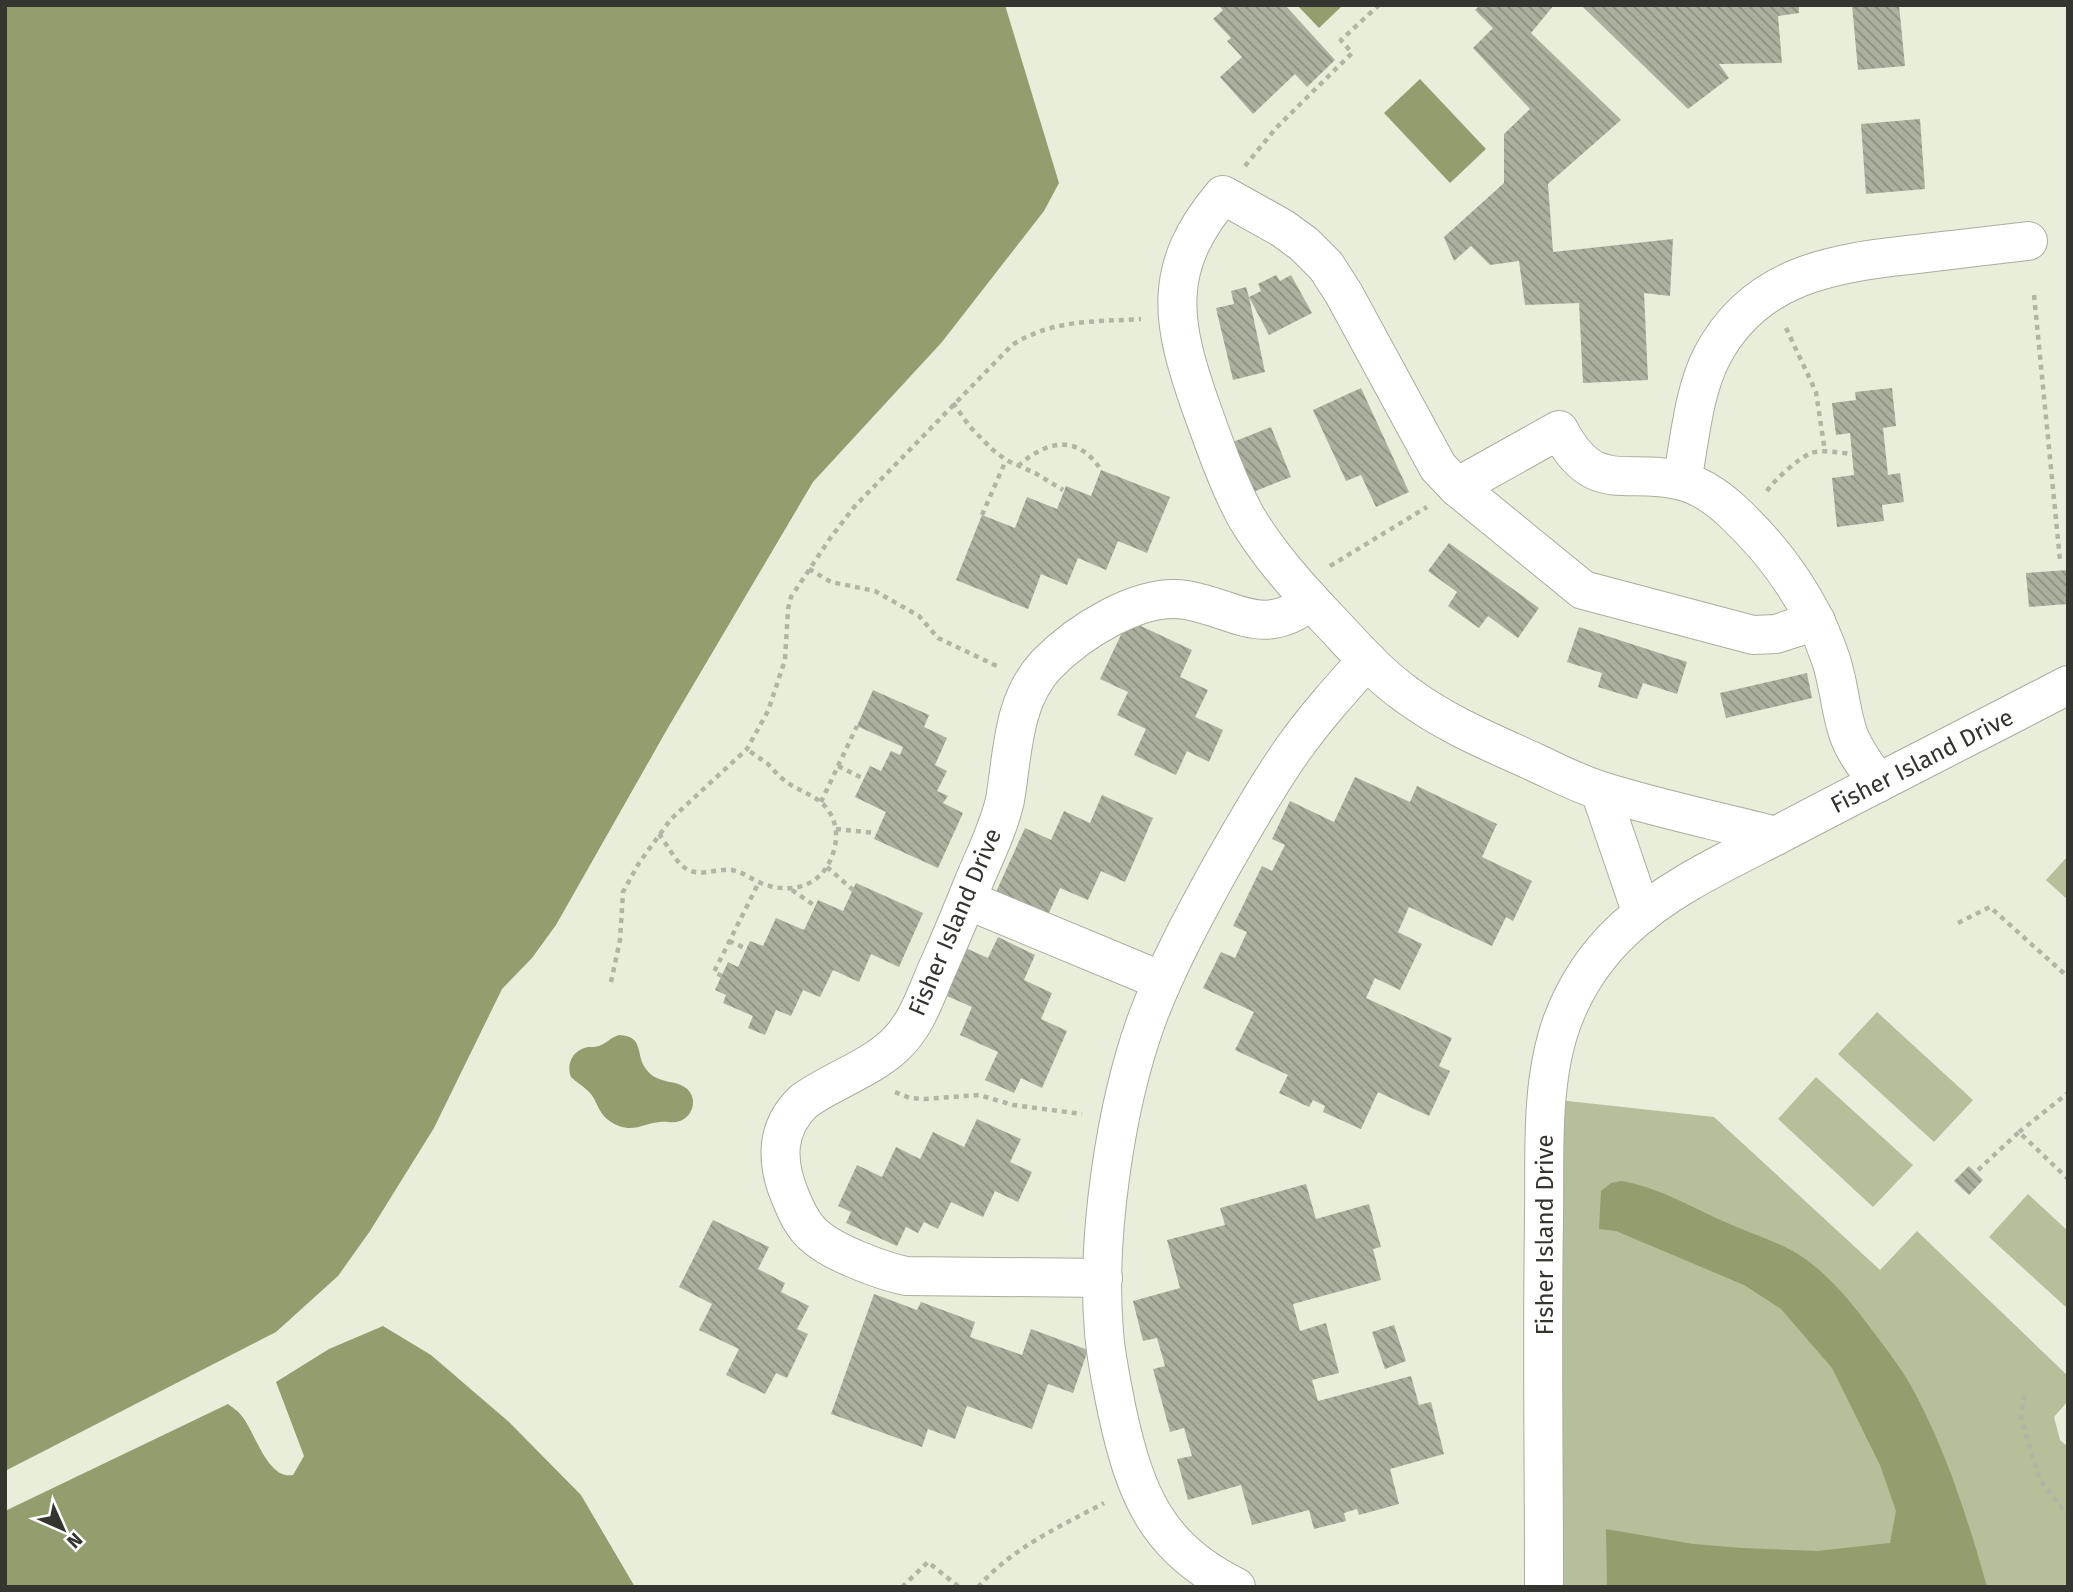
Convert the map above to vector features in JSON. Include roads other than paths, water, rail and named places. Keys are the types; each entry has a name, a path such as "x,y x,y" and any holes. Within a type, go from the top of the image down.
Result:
{"street":[{"path":"1776,836 1600,790 1452,724 1406,694 1367,660 1305,594 1257,535 1232,487 1194,384 1177,317 1177,290 1197,227 1223,195 1282,228 1304,244 1326,266 1344,294 1430,456 1457,487 1583,590 1753,635 1776,634 1816,621"},
{"path":"1682,481 1699,395 1711,358 1735,323 1750,306 1767,294 1807,274 1851,261 2028,241"},
{"path":"1457,487 1559,430 1579,459 1601,473 1614,477 1656,477 1682,481 1714,496 1745,524 1782,566 1816,621 1831,660 1848,735 1878,783"},
{"name":"Fisher Island Drive","path":"1103,1278 906,1276 892,1273 835,1249 814,1236 799,1216 784,1182 779,1159 782,1133 795,1110 804,1101 893,1047 916,1018 1001,816 1016,723 1030,687 1046,665 1076,640 1114,617 1153,600 1186,600 1269,621 1290,616 1305,594"},
{"path":"1236,1587 1193,1559 1168,1538 1150,1512 1139,1485 1120,1423 1104,1332 1103,1278 1110,1188 1120,1119 1146,1021 1162,981 1205,896 1264,794 1314,721 1367,660"},
{"name":"Fisher Island Drive","path":"1544,1587 1546,1123 1554,1056 1562,1024 1583,978 1609,944 1642,914 1700,877 2068,685"},
{"path":"1600,790 1642,914"},
{"path":"967,900 1162,981"}]}
